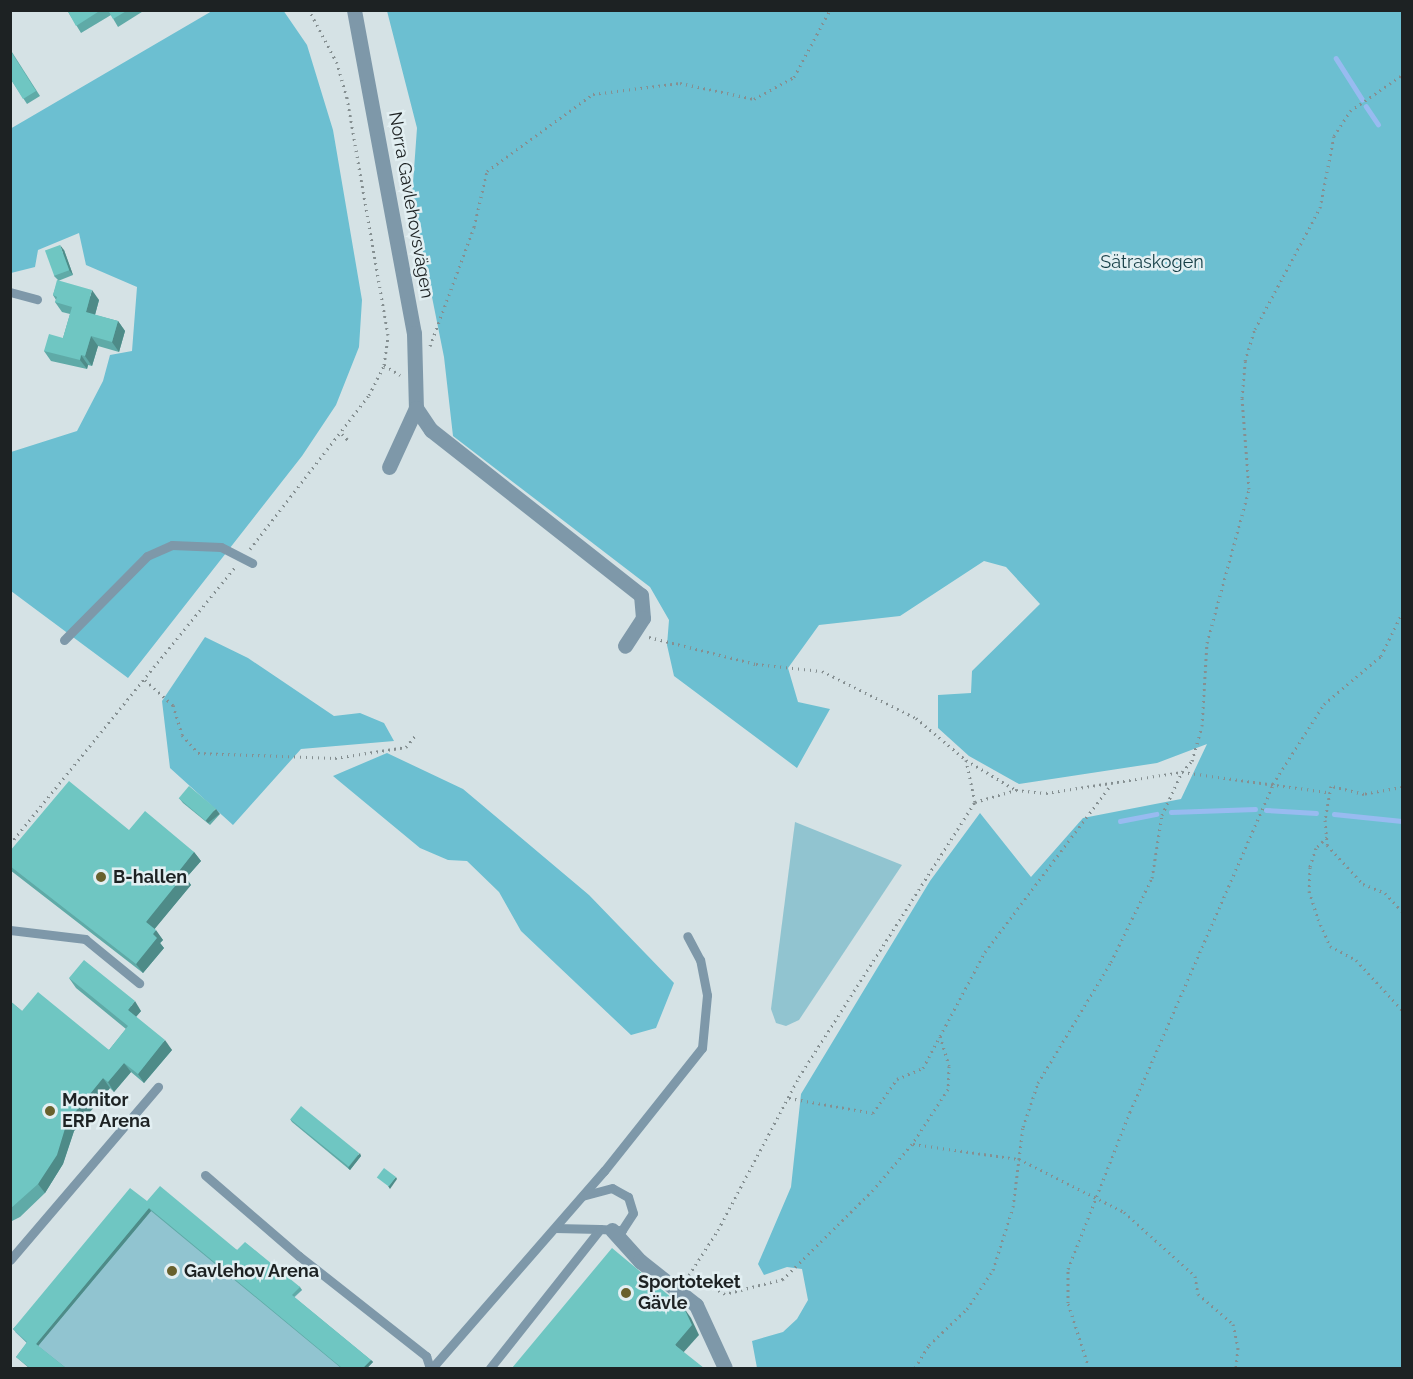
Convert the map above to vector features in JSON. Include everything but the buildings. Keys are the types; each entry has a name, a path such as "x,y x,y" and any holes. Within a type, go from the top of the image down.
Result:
{"street":[{"name":"Norra Gavlehovsvägen","path":"354,10 414,333 416,408 390,467"},
{"path":"416,408 431,430 641,595 643,618 625,646"},
{"path":"606,1229 640,1261 696,1305 725,1368"}],"lane":[{"path":"10,292 37,299"},
{"path":"64,640 147,556 172,545 196,544 221,548 252,563"},
{"path":"10,930 86,939 139,983"},
{"path":"205,1175 299,1256 426,1356 431,1368 583,1196 702,1048 707,995 700,960 687,936"},
{"path":"10,1260 158,1087"},
{"path":"555,1228 622,1230 633,1213 628,1197 612,1188 583,1196"},
{"path":"490,1368 606,1229"}],"path":[{"path":"10,844 342,434 369,395 384,364 388,335 347,98 337,63 309,10"},
{"path":"428,352 474,227 487,171 593,94 680,83 754,99 794,77 830,10"},
{"path":"915,1368 929,1345 967,1309 993,1270 1013,1207 1023,1127 1038,1083 1111,962 1146,892 1162,815 1182,772 1192,761 1202,726 1207,643 1249,489 1242,398 1245,361 1252,340 1320,208 1334,136 1350,111 1402,75"},
{"path":"342,434 348,440"},
{"path":"1089,1368 1068,1303 1068,1269 1096,1197 1273,784 1324,704 1381,656 1402,612"},
{"path":"636,632 694,651 756,664 822,671 916,718 966,760 1016,790"},
{"path":"145,680 173,705 182,735 198,753 262,758 335,758 406,747 415,736"},
{"path":"966,760 975,802"},
{"path":"940,1036 949,1066 948,1089 912,1144 783,1279 725,1294 689,1275 788,1098 975,802 1016,790 1046,793 1111,785 1182,772 1327,792"},
{"path":"788,1098 873,1113 897,1078 923,1068 986,952 1111,785"},
{"path":"1402,787 1364,794 1331,786 1327,792 1327,845 1363,884 1385,893 1402,911"},
{"path":"1327,837 1316,848 1310,867 1309,891 1318,919 1330,946 1356,960 1402,1010"},
{"path":"912,1144 1019,1159 1124,1212 1194,1276 1198,1294 1233,1324 1238,1348 1236,1368"}],"shaded area":[{"path":"795,822 902,865 799,1020 786,1026 776,1023 771,1009"},
{"name":"Gavlehov Arena","path":"148,1203 239,1252 247,1244 302,1290 294,1298 373,1362 367,1368 29,1368 29,1345 15,1332"}],"green space":[{"path":"283,10 307,45 333,130 362,300 359,347 336,405 302,456 128,678 11,591 11,452 77,431 103,381 110,355 132,351 137,287 86,265 79,233 38,250 35,267 11,273 10,129 212,11"},
{"name":"Sätraskogen","path":"387,11 1402,11 1402,1368 757,1368 752,1341 783,1332 797,1319 808,1300 802,1269 787,1267 764,1275 758,1264 791,1187 801,1094 930,881 980,813 1031,877 1083,818 1181,799 1207,744 1157,763 1019,784 969,756 938,728 938,695 971,693 972,671 1040,604 1006,567 984,561 900,616 819,625 788,668 798,702 830,709 797,768 674,676 667,645 669,620 650,587 453,436 444,357 412,197 417,128"},
{"path":"205,637 248,658 334,716 360,713 384,723 394,741 301,749 233,825 170,768 162,701"},
{"path":"387,753 463,789 589,895 674,983 656,1028 631,1035 521,931 499,892 467,861 448,860 420,848 333,776"}],"waterway":[{"path":"1336,58 1362,99"},
{"path":"1366,106 1378,124"},
{"path":"1171,812 1255,809"},
{"path":"1266,810 1316,813"},
{"path":"1120,821 1156,814"},
{"path":"1334,814 1402,821"}],"place":[{"name":"B-hallen","path":"101,877"},
{"name":"Monitor ERP Arena","path":"50,1111"},
{"name":"Gavlehov Arena","path":"172,1271"},
{"name":"Sportoteket Gävle","path":"626,1293"}]}
